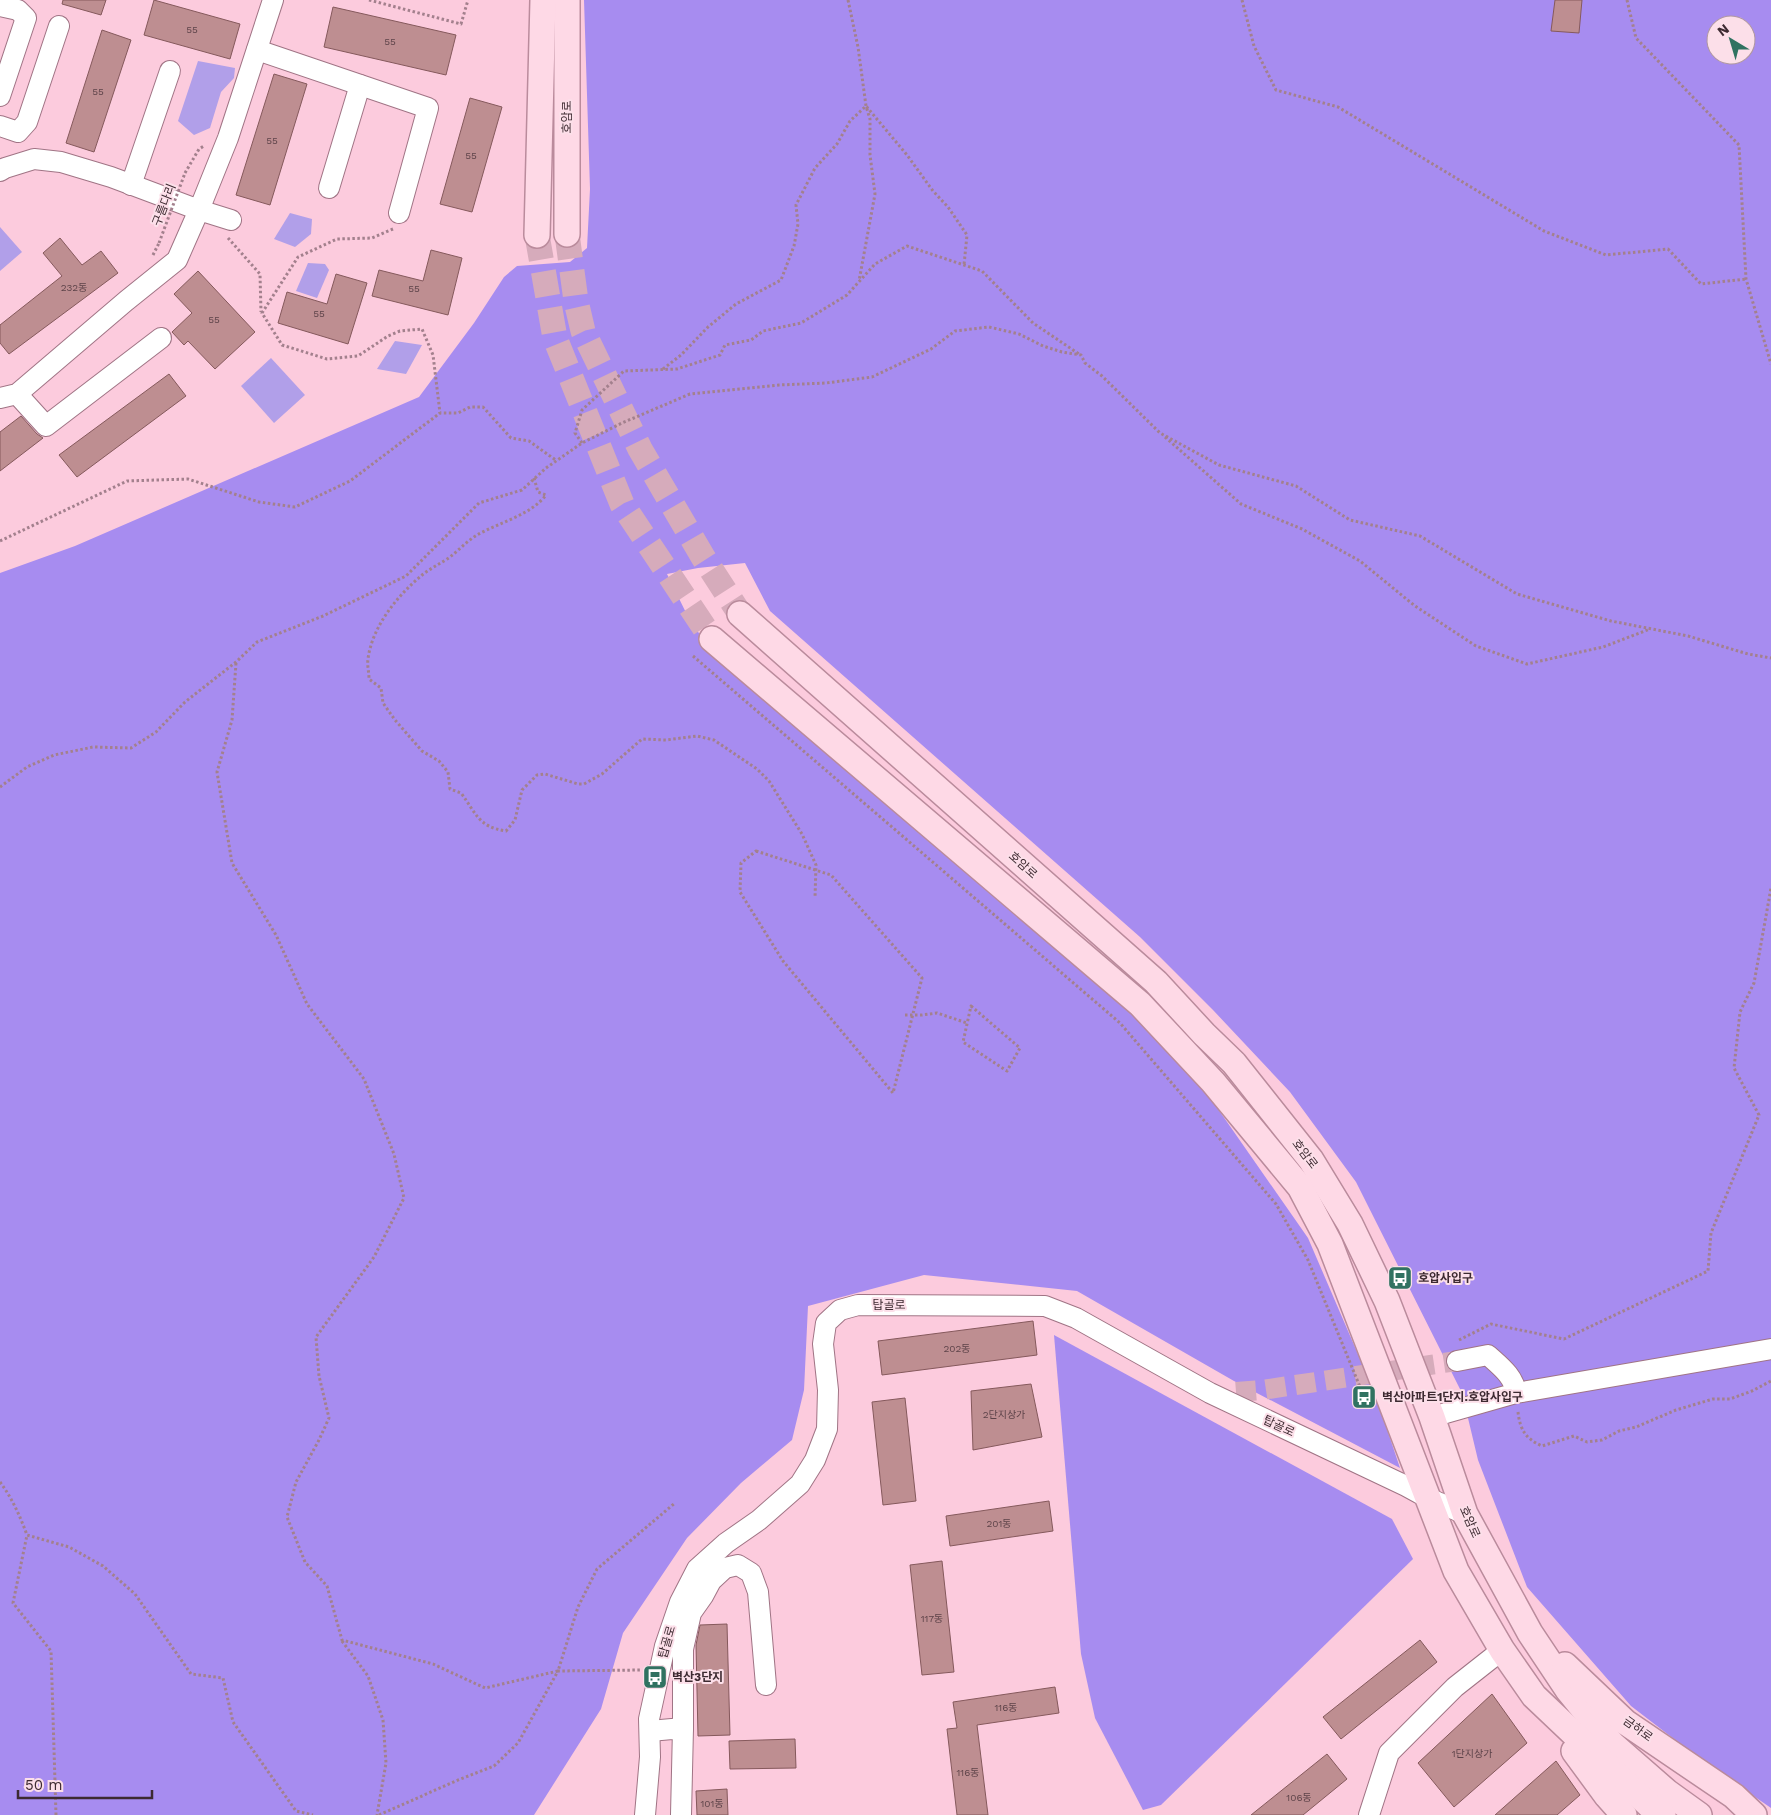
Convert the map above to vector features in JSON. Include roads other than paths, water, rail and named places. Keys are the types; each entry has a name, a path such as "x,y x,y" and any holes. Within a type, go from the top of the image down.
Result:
{"main road":[{"path":"537,235 543,0"},
{"name":"호암로","path":"567,0 567,234"},
{"name":"호암로","path":"740,614 1156,982 1234,1063 1311,1160 1350,1224 1387,1301 1432,1417 1464,1514 1530,1633 1568,1690 1612,1744 1667,1792 1700,1815"},
{"path":"712,638 1140,1004 1219,1090 1300,1187 1330,1244 1456,1571 1502,1650 1607,1796 1624,1815"},
{"name":"금하로","path":"1530,1633 1625,1722 1734,1796 1754,1815"},
{"path":"1534,1696 1651,1807 1663,1815"}],"street":[{"path":"161,338 46,426 8,396 177,260 228,138 273,0"},
{"path":"0,6 18,10 26,18 0,96"},
{"path":"0,126 18,132 27,122 59,26"},
{"path":"257,50 428,108 399,213"},
{"path":"130,185 170,71"},
{"path":"329,188 360,86"},
{"path":"2,164 34,159 61,162 199,210 228,227"},
{"name":"탑골로","path":"645,1815 650,1757 649,1719 665,1646 680,1602 697,1569 726,1543 759,1520 800,1484 815,1460 826,1429 828,1390 823,1344 826,1323 840,1310 858,1305 1045,1306 1076,1318 1210,1393 1464,1514"},
{"path":"1432,1417 1516,1393 1771,1349"},
{"path":"1454,1353 1488,1355 1515,1384 1516,1393"},
{"path":"1210,1393 1236,1392"},
{"path":"681,1815 683,1649 691,1614 711,1580 725,1568 738,1566 751,1573 758,1592 766,1685"},
{"path":"1369,1815 1389,1753 1455,1687 1502,1650"},
{"path":"650,1732 683,1728"}],"tunnel":[{"path":"567,234 576,301 583,331 640,449 703,557 740,614"},
{"path":"537,235 555,338 622,504 712,639"},
{"path":"1236,1392 1262,1390 1457,1361"}],"place":[{"name":"호압사입구","path":"1400,1278"},
{"name":"벽산아파트1단지.호압사입구","path":"1364,1397"},
{"name":"벽산3단지","path":"655,1677"}]}
